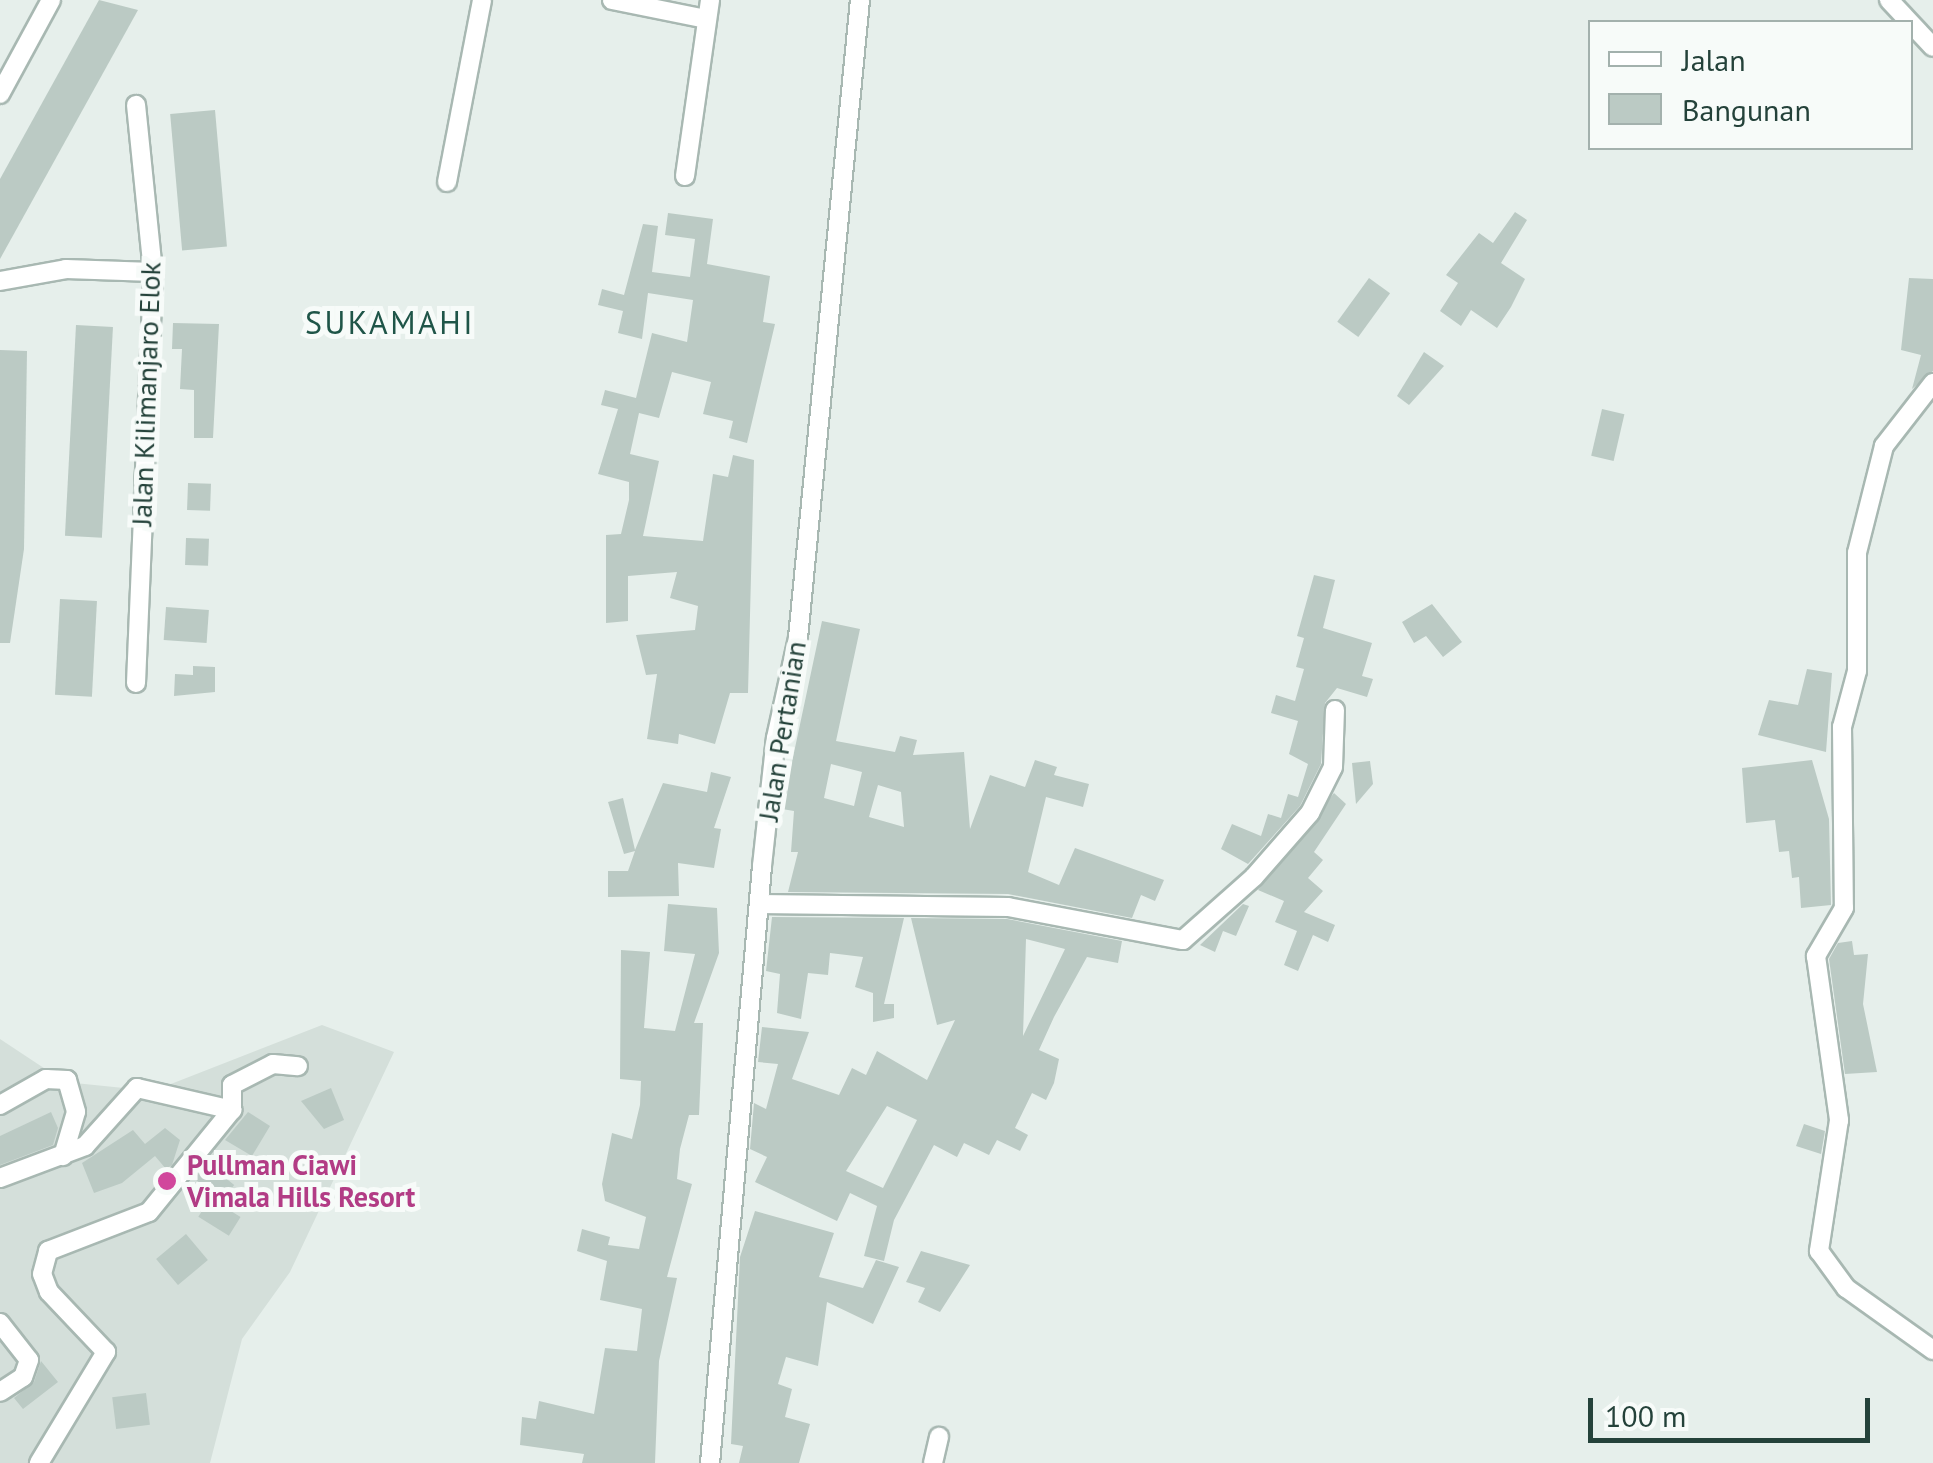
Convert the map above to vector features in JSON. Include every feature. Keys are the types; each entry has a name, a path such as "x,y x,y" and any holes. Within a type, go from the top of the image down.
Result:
{"street":[{"path":"0,94 51,0"},
{"path":"446,182 482,0"},
{"path":"612,0 706,19"},
{"path":"684,176 710,0"},
{"name":"Jalan Pertanian","path":"710,1463 758,904 776,738 798,638 860,0"},
{"path":"1889,0 1908,20"},
{"path":"1913,26 1933,47"},
{"name":"Jalan Kilimanjaro Elok","path":"136,105 153,272 136,683"},
{"path":"0,281 66,268 153,272"},
{"path":"1933,383 1884,446 1858,554 1857,671 1842,727 1844,908 1816,956 1839,1120 1819,1250 1846,1288 1933,1350"},
{"path":"758,904 1008,907 1183,940 1254,878 1310,813 1333,767 1335,710"},
{"path":"39,1463 106,1352 49,1292 44,1259 62,1241 150,1212 232,1110 232,1085 273,1064 298,1066"},
{"path":"0,1105 46,1079 67,1080 76,1112 63,1156"},
{"path":"0,1178 89,1143 137,1088 232,1110"},
{"path":"0,1323 29,1360 24,1376 0,1392"},
{"path":"934,1463 940,1438"}],"shaded area":[{"name":"Pullman Ciawi Vimala Hills Resort","path":"322,1025 394,1052 290,1272 242,1339 210,1463 0,1463 0,1039 65,1082 153,1091"}],"building":[{"path":"99,0 138,10 0,259 0,179"},
{"path":"215,110 227,246 182,250 170,114"},
{"path":"1515,212 1527,220 1501,263 1525,279 1497,328 1471,310 1461,326 1440,311 1458,283 1446,275 1479,233 1493,243"},
{"path":"668,213 713,219 707,264 770,276 763,322 775,324 747,443 729,438 733,421 703,414 711,382 672,372 659,418 639,413 630,454 659,461 643,536 703,541 713,474 728,477 733,455 754,460 748,693 730,693 715,744 679,734 678,744 647,739 657,674 646,675 636,635 695,630 698,606 670,598 677,572 628,576 628,621 606,623 606,535 621,534 629,482 598,474 618,409 601,405 605,390 636,398 652,333 687,342 693,300 648,293 642,339 618,333 623,311 598,305 602,289 624,295 643,224 658,226 652,272 690,277 695,239 665,235"},
{"path":"1369,278 1390,293 1358,337 1337,322"},
{"path":"1909,278 1933,279 1933,371 1912,389 1921,355 1901,350"},
{"path":"173,323 219,324 213,438 194,438 194,390 180,389 182,349 172,349"},
{"path":"76,325 113,327 102,538 65,536"},
{"path":"0,350 27,351 24,549 10,643 0,643"},
{"path":"1424,352 1444,366 1409,405 1397,396"},
{"path":"1602,409 1624,414 1614,461 1591,456"},
{"path":"188,483 211,484 210,511 187,510"},
{"path":"186,538 209,539 208,566 185,565"},
{"path":"1314,575 1335,580 1323,628 1372,643 1362,676 1373,679 1367,697 1337,688 1325,703 1321,764 1300,806 1248,864 1221,849 1232,824 1261,836 1268,814 1281,818 1288,794 1298,797 1308,764 1289,754 1298,721 1271,713 1276,695 1295,701 1304,669 1296,667 1304,638 1297,636"},
{"path":"60,599 97,601 92,697 55,695"},
{"path":"1432,604 1462,642 1443,657 1426,636 1414,643 1402,622"},
{"path":"166,607 209,610 207,643 164,640"},
{"path":"822,621 860,629 836,741 895,752 900,736 917,740 913,755 964,752 970,829 990,775 1025,787 1035,760 1057,767 1054,775 1089,784 1083,807 1046,797 1028,872 1059,885 1075,848 1164,880 1155,901 1141,895 1132,918 1008,894 788,892 798,852 791,852 794,811 782,809","holes":["831,764 862,772 854,806 824,798","878,785 901,792 904,827 869,817"]},
{"path":"193,666 215,667 215,692 174,696 175,674 193,675"},
{"path":"1807,669 1832,673 1826,752 1758,735 1769,700 1798,705"},
{"path":"1812,760 1829,819 1831,905 1801,908 1799,877 1792,878 1789,851 1779,852 1775,820 1746,823 1742,768"},
{"path":"1370,761 1373,784 1356,804 1352,763"},
{"path":"711,772 731,777 714,828 721,829 714,868 678,863 679,896 608,897 608,871 628,871 635,851 624,854 608,802 623,798 635,850 663,783 707,792"},
{"path":"1334,793 1346,804 1314,852 1323,860 1308,878 1323,891 1304,912 1335,925 1328,942 1313,935 1298,971 1284,965 1297,931 1275,922 1284,901 1258,890"},
{"path":"668,904 717,908 719,953 694,1023 703,1023 699,1115 689,1115 680,1149 677,1179 692,1184 667,1277 677,1278 659,1361 655,1463 582,1463 584,1454 520,1445 522,1417 536,1419 539,1401 594,1414 605,1348 637,1351 642,1309 600,1300 607,1261 577,1251 582,1229 610,1237 608,1245 639,1249 646,1217 605,1201 602,1184 612,1133 632,1139 640,1105 641,1081 620,1079 621,950 650,952 644,1028 675,1031 695,954 664,951"},
{"path":"1243,904 1249,906 1236,936 1223,931 1215,952 1200,945"},
{"path":"772,917 904,918 884,1004 894,1004 894,1018 873,1022 873,993 855,987 863,957 830,953 828,975 808,973 801,1019 777,1013 780,974 766,971"},
{"path":"911,918 1007,919 1122,941 1118,963 1087,957 1054,1017 1039,1050 1059,1059 1054,1083 1046,1100 1032,1093 1015,1128 1028,1135 1020,1151 997,1140 989,1155 964,1143 957,1157 934,1145 894,1220 884,1261 864,1256 877,1206 850,1193 837,1221 755,1182 767,1157 750,1149 754,1103 766,1109 778,1064 758,1062 762,1027 809,1032 792,1079 839,1095 852,1068 866,1075 877,1051 927,1080 955,1020 937,1025","holes":["1026,939 1065,949 1023,1036","887,1106 917,1120 883,1188 846,1171"]},
{"path":"1852,941 1854,955 1868,954 1863,1004 1877,1072 1845,1074 1829,959 1838,943"},
{"path":"331,1088 344,1120 324,1129 301,1101"},
{"path":"51,1112 58,1128 53,1145 0,1165 0,1136"},
{"path":"248,1112 270,1126 252,1156 225,1140"},
{"path":"1804,1124 1825,1131 1821,1154 1796,1146"},
{"path":"165,1128 180,1140 172,1165 166,1169 155,1156 122,1183 94,1193 82,1163 133,1130 145,1144"},
{"path":"207,1163 234,1185 222,1201 194,1179"},
{"path":"210,1198 241,1217 229,1236 198,1217"},
{"path":"755,1211 834,1233 819,1277 863,1288 876,1260 899,1267 873,1324 827,1302 818,1366 786,1357 778,1384 792,1389 785,1417 810,1424 799,1463 739,1463 743,1446 731,1444 740,1257"},
{"path":"186,1234 208,1260 178,1285 156,1259"},
{"path":"921,1251 970,1265 940,1312 918,1302 925,1288 906,1282"},
{"path":"41,1361 58,1382 23,1409 14,1398 34,1382"},
{"path":"146,1393 150,1425 116,1429 112,1397"}],"place":[{"name":"Pullman Ciawi Vimala Hills Resort","path":"167,1181"}],"district":[{"name":"SUKAMAHI","path":"390,322"}]}
